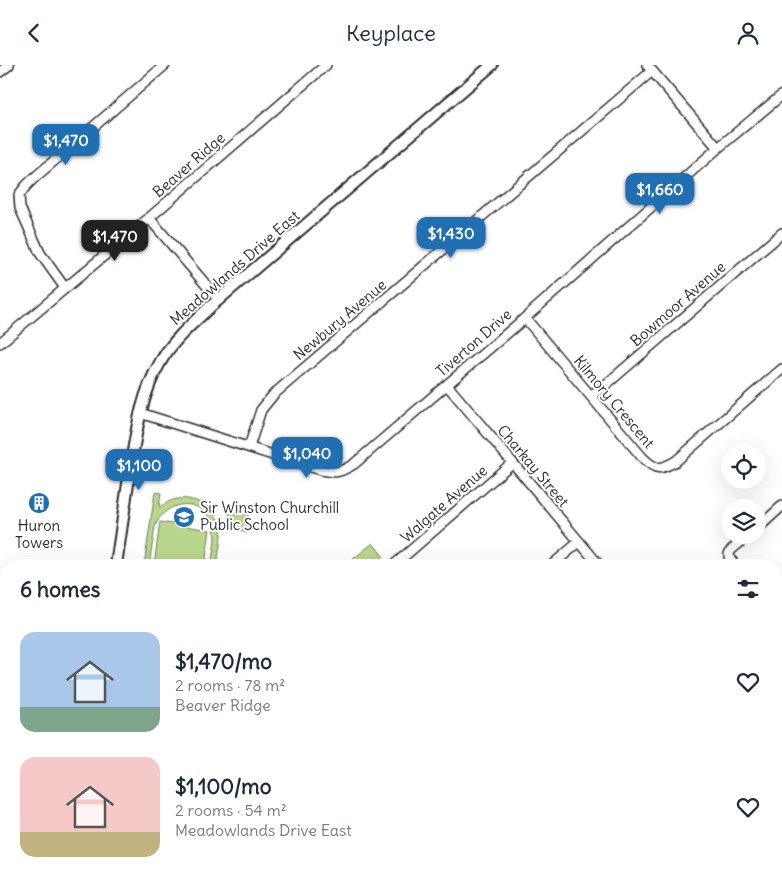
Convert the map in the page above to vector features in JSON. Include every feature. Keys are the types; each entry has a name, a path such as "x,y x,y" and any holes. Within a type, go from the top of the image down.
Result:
{"main road":[{"name":"Meadowlands Drive East","path":"117,559 140,413 149,383 162,359 191,325 219,300 492,65"}],"street":[{"path":"0,72 9,65"},
{"path":"65,288 40,253 20,208 19,195 33,179 165,65"},
{"name":"Beaver Ridge","path":"0,343 149,218 326,65"},
{"path":"650,68 718,148"},
{"name":"Newbury Avenue","path":"249,447 261,410 274,394 650,68"},
{"name":"Tiverton Drive","path":"140,413 317,469 336,473 344,470 354,464 447,385 718,148 782,95"},
{"path":"149,218 219,300"},
{"name":"Bowmoor Avenue","path":"591,395 602,388 782,233"},
{"name":"Kilmory Crescent","path":"524,318 642,457 650,465 658,469 676,461 782,369"},
{"name":"Charkay Street","path":"447,385 594,559"},
{"name":"Walgate Avenue","path":"401,559 512,463"},
{"path":"766,520 782,506"},
{"path":"559,559 579,542"},
{"path":"730,559 728,554 738,544"}],"green space":[{"path":"155,492 161,493 159,507 172,500 192,500 205,505 216,516 221,530 218,559 212,559 215,538 212,522 199,508 191,505 182,505 166,511 160,518 155,527 150,559 145,559"},
{"path":"232,503 249,508 246,533 236,527 228,517"},
{"path":"160,522 210,530 206,559 155,559"},
{"path":"373,543 383,556 379,559 353,559"}],"place":[{"name":"Huron Towers","path":"39,503"},
{"name":"Sir Winston Churchill Public School","path":"184,517"}]}
